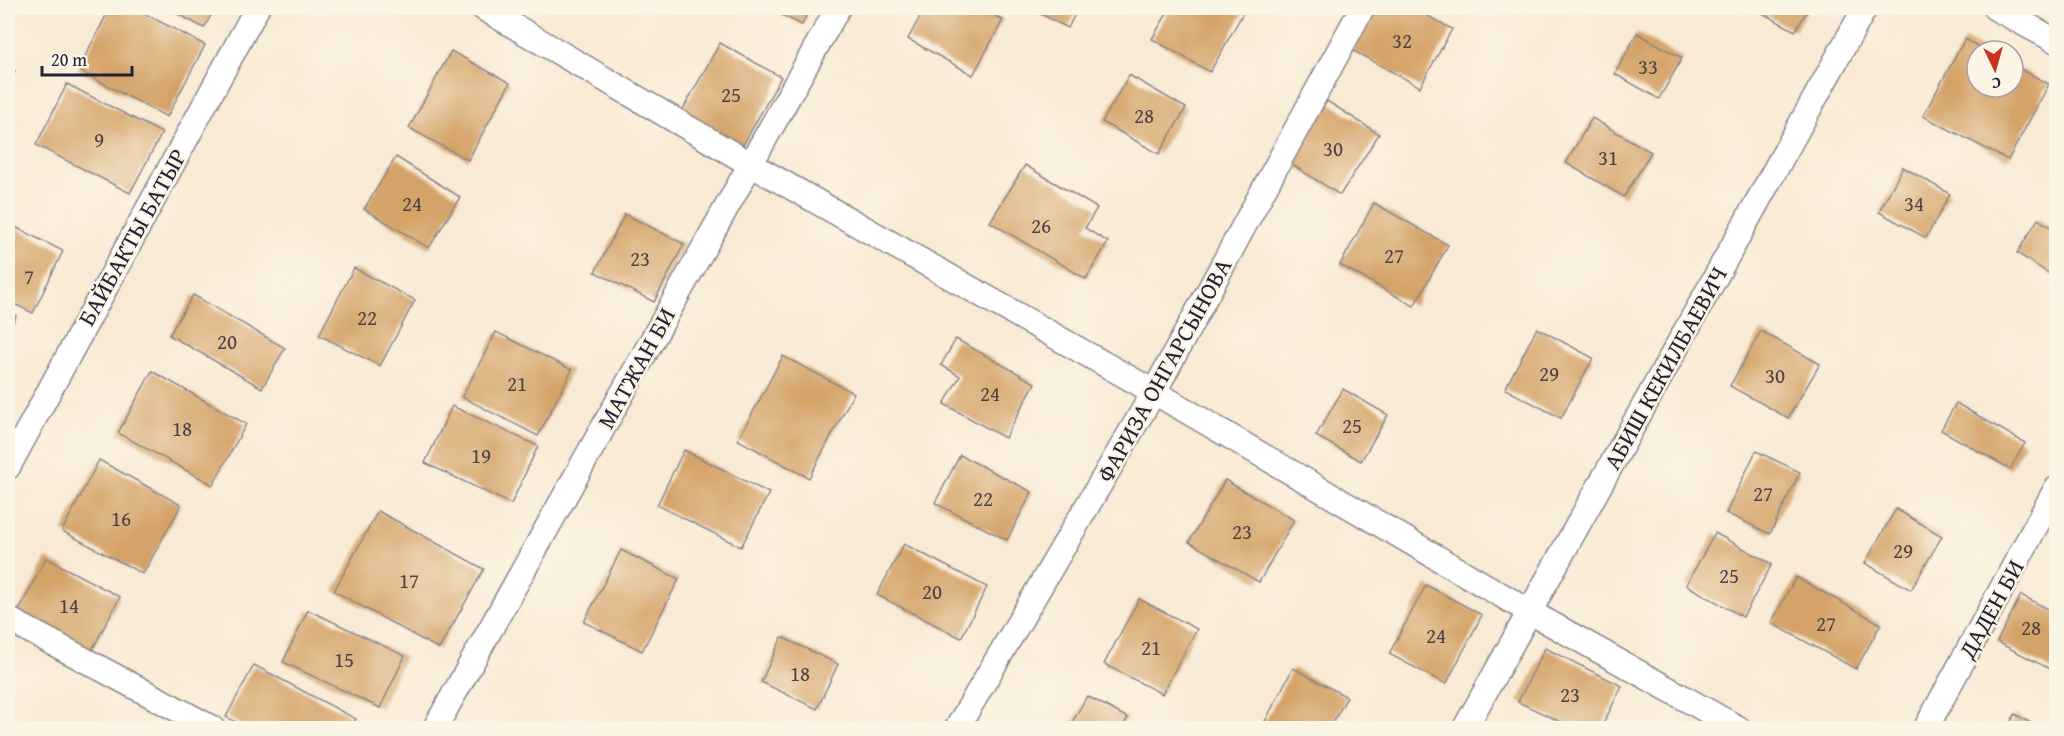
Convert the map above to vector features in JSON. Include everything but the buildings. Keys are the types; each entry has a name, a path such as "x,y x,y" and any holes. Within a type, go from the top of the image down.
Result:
{"street":[{"name":"БАЙБАКТЫ БАТЫР","path":"8,467 257,8"},
{"path":"483,8 750,164 1154,392 1530,612 1738,729"},
{"name":"МАТЖАН БИ","path":"435,729 838,8"},
{"name":"ФАРИЗА ОНГАРСЫНОВА","path":"957,729 1154,392 1362,8"},
{"name":"АБИШ КЕКИЛБАЕВИЧ","path":"1465,729 1865,8"},
{"path":"1995,8 2056,40"},
{"name":"ДАДЕН БИ","path":"1926,729 2056,489"},
{"path":"8,619 212,729"}]}
